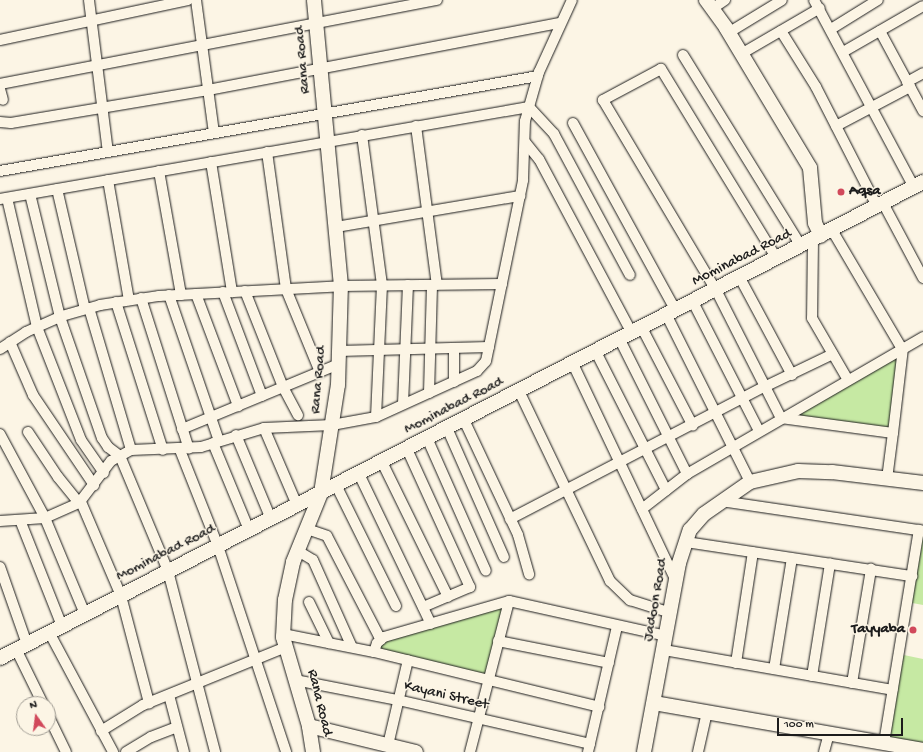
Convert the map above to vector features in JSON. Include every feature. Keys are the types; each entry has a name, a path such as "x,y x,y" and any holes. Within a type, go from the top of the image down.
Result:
{"street":[{"path":"89,0 108,152"},
{"path":"0,40 188,0"},
{"path":"196,0 214,133"},
{"name":"Rana Road","path":"311,751 309,726 285,640 284,600 298,551 321,493 332,425 339,357 341,286 314,0"},
{"path":"0,84 316,22 438,0"},
{"path":"0,521 45,518 80,502 104,473 111,461 131,450 184,449 216,442 264,428 332,425 376,417 477,371 486,361 520,196 525,121 538,76 572,0"},
{"path":"725,0 709,4 810,168 817,238 812,318 848,380"},
{"path":"728,33 782,0"},
{"path":"831,29 878,0"},
{"path":"741,54 781,31 817,4 919,184"},
{"path":"843,52 923,6"},
{"path":"0,122 11,124 208,90 560,24"},
{"path":"781,31 816,87 880,205 923,278"},
{"path":"880,31 923,111"},
{"path":"682,55 817,238 903,349 887,479"},
{"path":"776,260 661,69 603,100 716,290 781,418"},
{"path":"836,126 874,107 923,73"},
{"path":"0,172 538,76"},
{"path":"0,89 3,100"},
{"path":"104,473 81,440 37,327 4,198 529,107"},
{"path":"529,107 554,134 630,275"},
{"path":"574,123 672,313 716,414 750,482"},
{"path":"416,126 428,210 435,285 430,348 429,393"},
{"path":"362,135 382,285 376,417"},
{"path":"524,142 539,159 693,426"},
{"path":"267,152 286,289 320,372"},
{"path":"212,162 228,292 262,396"},
{"path":"159,171 181,295"},
{"path":"108,180 130,300"},
{"name":"Mominabad Road","path":"0,658 776,260 919,184"},
{"path":"57,189 87,309 131,450"},
{"path":"30,194 60,317 102,438 108,447 120,456 168,571 215,752"},
{"path":"336,228 428,210 520,196"},
{"path":"740,278 792,375"},
{"path":"0,349 37,327 60,317 116,302 141,298 169,295 341,286 502,284"},
{"path":"404,404 408,285"},
{"path":"245,291 284,387 298,416"},
{"path":"196,294 238,406"},
{"path":"169,295 210,418 216,442 249,530"},
{"path":"141,298 182,429 184,449 218,546 286,752"},
{"path":"116,302 163,450"},
{"path":"693,302 759,431"},
{"path":"642,509 687,474 732,446 923,337"},
{"path":"620,340 687,474"},
{"path":"10,342 33,395 94,485"},
{"path":"182,429 320,372 339,357 379,349 489,347"},
{"path":"454,348 454,382"},
{"path":"596,352 666,490"},
{"path":"510,519 670,438 716,414 742,398 833,354"},
{"path":"573,364 676,581"},
{"path":"519,392 610,580 630,600 671,613"},
{"path":"781,418 893,433"},
{"path":"464,420 518,535 529,574"},
{"path":"264,428 297,505"},
{"path":"447,428 504,557"},
{"path":"28,432 58,477 80,502 120,596 148,703"},
{"path":"0,434 45,518 85,614"},
{"path":"236,435 270,519"},
{"path":"427,438 486,571"},
{"path":"407,449 470,587 423,607"},
{"path":"382,462 448,597"},
{"name":"Jadoon Road","path":"644,752 667,636 676,581 686,542 690,530 721,500 750,482 798,470 923,483"},
{"path":"359,474 431,624"},
{"path":"336,485 396,606"},
{"path":"721,500 921,531 884,743"},
{"path":"20,520 56,629 101,731 112,752"},
{"path":"307,529 327,536 380,640"},
{"path":"686,542 912,576"},
{"path":"298,551 313,560 352,647"},
{"path":"736,663 753,552"},
{"path":"774,669 792,558"},
{"path":"812,676 830,563"},
{"path":"0,567 22,647 40,696"},
{"path":"852,683 871,570"},
{"path":"374,652 380,640 509,601 667,636"},
{"path":"470,752 509,601"},
{"path":"309,602 329,643"},
{"path":"589,748 617,626"},
{"path":"101,731 148,703 255,659 285,640 329,643 352,647 599,707"},
{"path":"498,641 609,663"},
{"path":"664,650 893,690"},
{"path":"388,745 408,660"},
{"name":"Kayani Street","path":"295,680 398,700 479,719 589,748"},
{"path":"169,695 184,752"},
{"path":"654,703 884,743 905,749 923,750"},
{"path":"698,752 707,712"},
{"path":"309,726 416,752"},
{"path":"126,752 151,737 177,727"},
{"path":"56,731 66,752"},
{"path":"824,752 829,733"}],"green space":[{"path":"902,349 893,433 781,418"},
{"path":"923,530 923,605 907,602"},
{"path":"509,601 489,679 374,652 377,643"},
{"path":"899,654 923,659 923,750 884,743"}],"place":[{"name":"Aqsa","path":"841,192"},
{"name":"Tayyaba","path":"913,630"}]}
